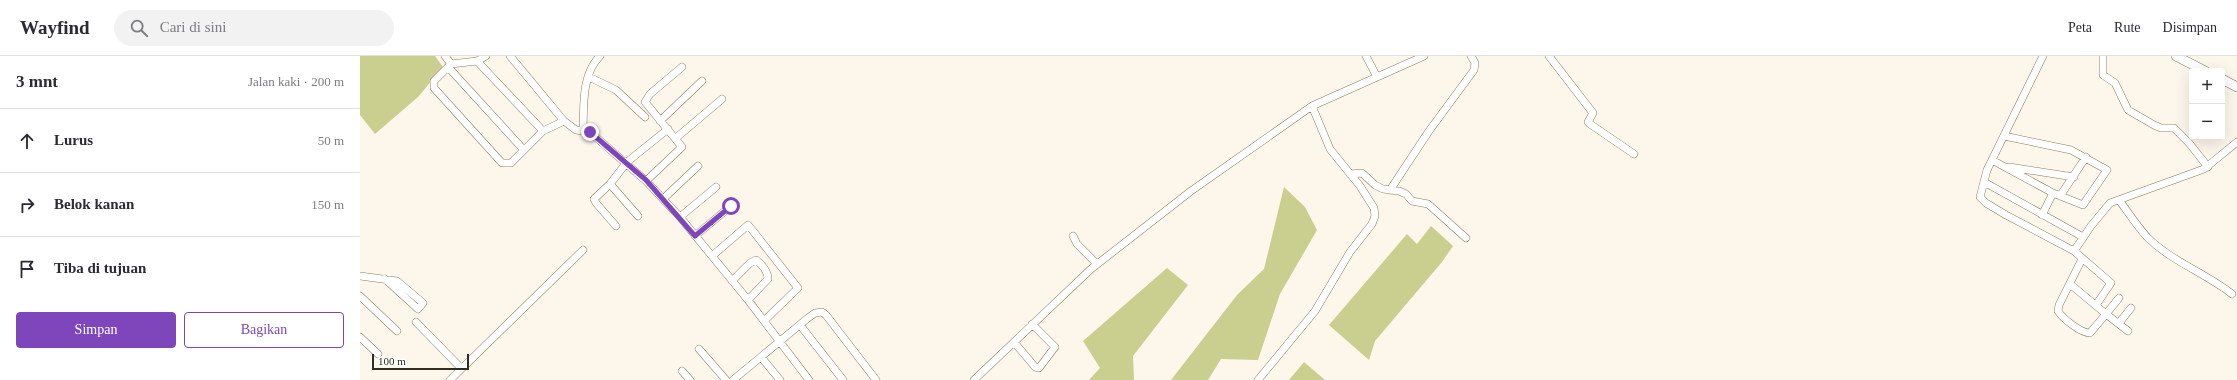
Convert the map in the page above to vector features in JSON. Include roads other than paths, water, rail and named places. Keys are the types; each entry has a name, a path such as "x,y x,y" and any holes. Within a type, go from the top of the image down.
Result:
{"street":[{"path":"445,56 450,65 523,149"},
{"path":"486,56 477,61 450,65 434,81 434,88 499,161 504,164 511,163 523,149 543,131 564,121"},
{"path":"510,56 564,121 576,130 590,132 627,162 646,180 680,218 748,300 809,380"},
{"path":"583,131 584,91 593,65 600,56"},
{"path":"1366,56 1377,77"},
{"path":"974,380 1097,264 1191,191 1312,106 1424,56"},
{"path":"1390,190 1429,131 1474,70 1475,63 1472,56"},
{"path":"1550,56 1592,112 1589,123 1634,154"},
{"path":"2043,56 1992,160 1980,196 1986,203 2074,251 2111,283 2096,305"},
{"path":"2103,56 2103,75 2115,83 2128,110 2161,128 2174,128 2208,166"},
{"path":"2176,56 2199,68"},
{"path":"477,61 543,131"},
{"path":"646,180 682,147 676,138 646,105 646,99 682,67"},
{"path":"589,77 616,90 645,117"},
{"path":"660,121 702,81"},
{"path":"2225,81 2236,84"},
{"path":"676,138 722,99"},
{"path":"1258,380 1315,311 1350,252 1372,224 1375,216 1374,208 1330,149 1312,106"},
{"path":"616,226 594,200 610,184 627,162 668,129"},
{"path":"1992,160 2057,195 2080,205 2084,204 2107,170 2086,157 2061,147 2004,136"},
{"path":"2074,251 2107,206 2208,166 2237,142"},
{"path":"2042,215 2057,195 2074,177 2086,157"},
{"path":"663,199 698,166"},
{"path":"2002,166 2074,177"},
{"path":"1350,174 1362,173 1374,186 1403,193 1415,202 1428,204 1466,238"},
{"path":"1984,182 2083,238"},
{"path":"610,184 638,216"},
{"path":"680,218 716,187"},
{"path":"2119,200 2147,237 2174,258 2215,281 2232,294"},
{"path":"695,236 731,206"},
{"path":"712,256 748,225 798,287 797,290 764,321"},
{"path":"1073,236 1077,244 1097,264"},
{"path":"450,380 583,250"},
{"path":"2082,259 2060,305 2058,311 2061,315 2088,334 2119,298"},
{"path":"732,281 753,261 757,261 762,266 768,279 748,300"},
{"path":"360,276 397,281 423,303 418,308 385,280"},
{"path":"2070,284 2128,331"},
{"path":"360,296 397,331"},
{"path":"2119,323 2131,308"},
{"path":"733,380 815,313 824,313 876,380"},
{"path":"416,322 461,368"},
{"path":"1014,342 1035,367 1039,368 1055,347 1032,324"},
{"path":"800,325 843,380"},
{"path":"360,338 378,354"},
{"path":"699,349 726,380"},
{"path":"761,357 776,378"},
{"path":"682,371 690,380"}]}
